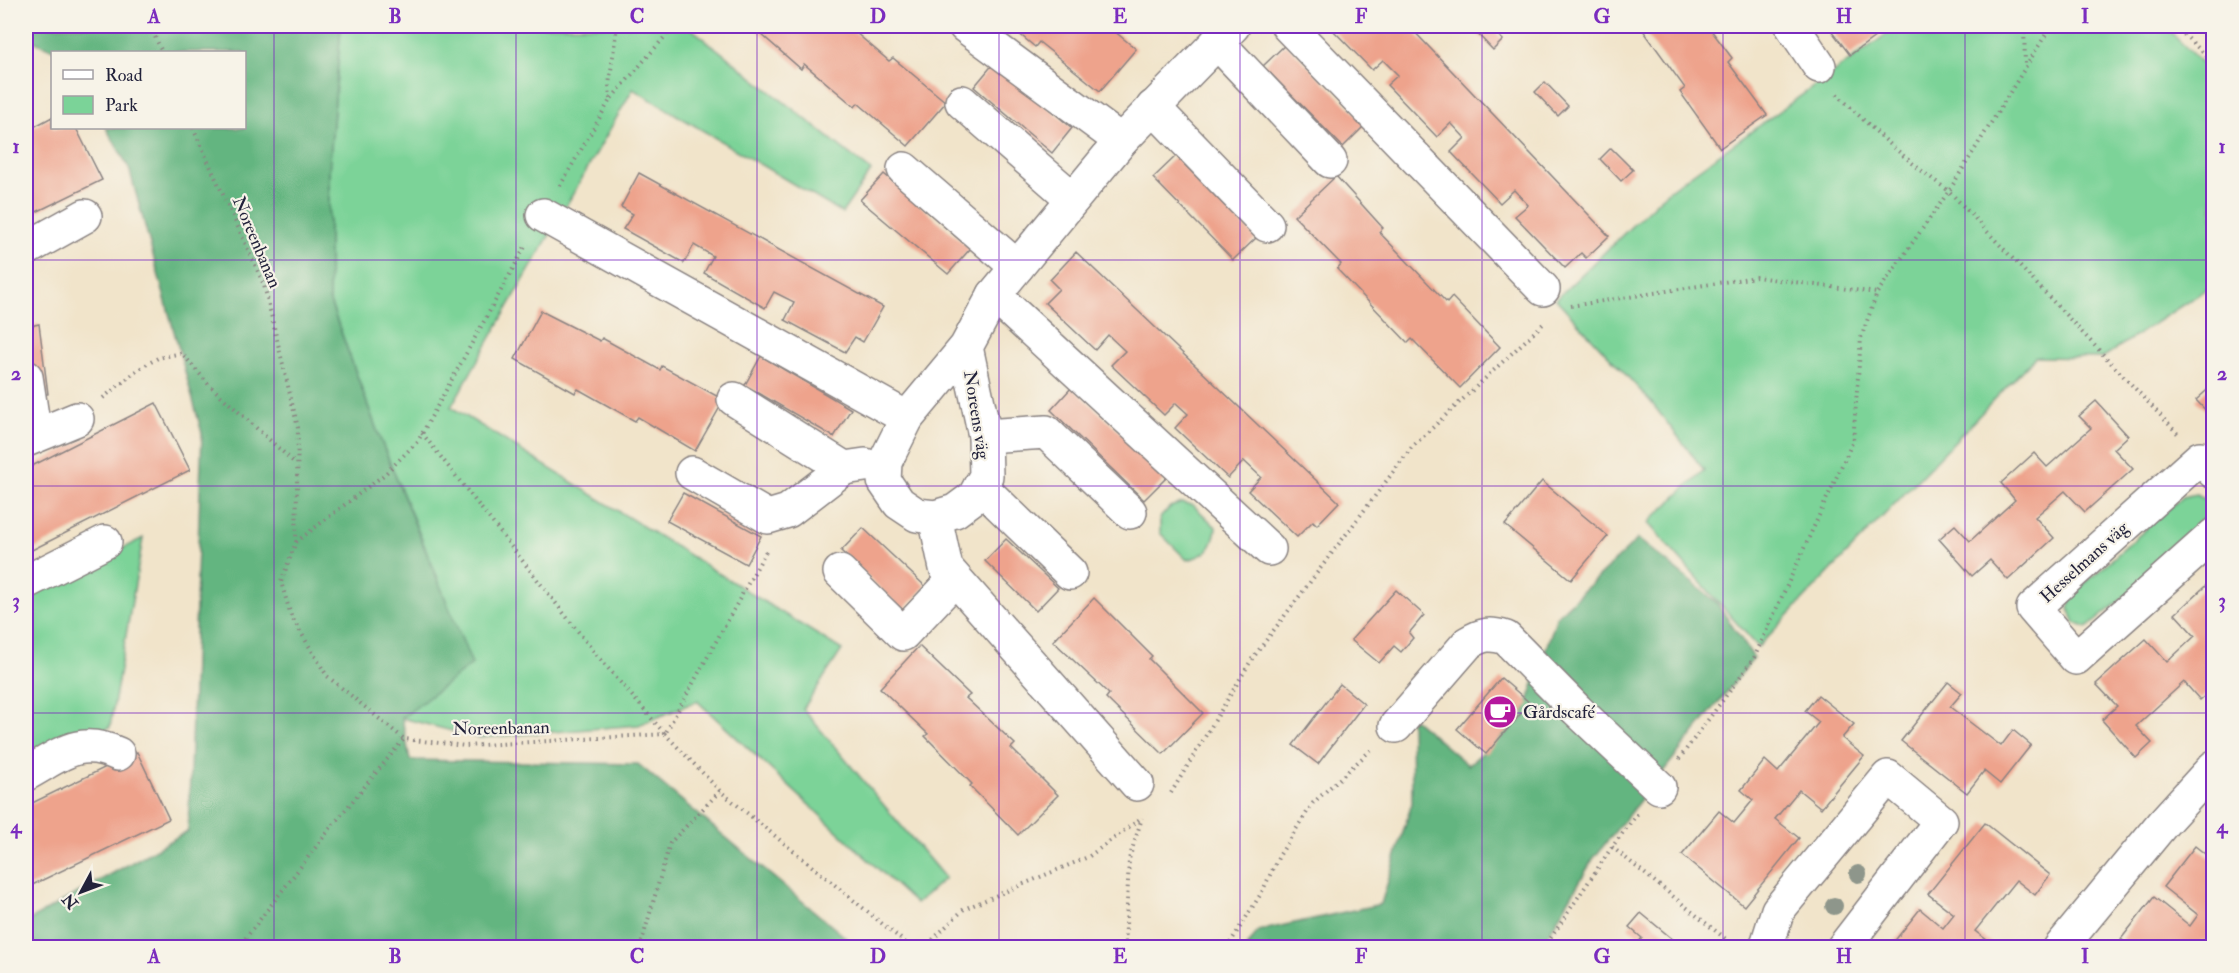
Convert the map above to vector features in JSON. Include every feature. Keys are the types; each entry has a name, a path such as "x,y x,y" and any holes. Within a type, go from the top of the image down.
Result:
{"street":[{"path":"965,26 1121,141"},
{"path":"1288,26 1551,298"},
{"path":"1792,26 1819,66"},
{"path":"1225,34 1330,161"},
{"name":"Noreens väg","path":"885,462 907,418 966,347 994,295 1121,141 1225,34"},
{"path":"962,102 1073,199"},
{"path":"1154,107 1267,225"},
{"path":"904,169 1017,267"},
{"path":"543,215 907,418"},
{"path":"26,249 85,216"},
{"path":"994,295 1269,549"},
{"name":"Noreens väg","path":"935,517 955,511 974,497 986,476 985,436 966,347"},
{"path":"26,376 30,438 77,419"},
{"path":"734,399 844,468"},
{"path":"985,436 1046,432 1130,512"},
{"path":"692,473 768,518 788,511 844,468 885,462 884,482 899,503 917,515 935,517 946,568 1150,798"},
{"name":"Hesselmans väg","path":"2207,465 2033,608 2076,657 2214,534"},
{"path":"980,486 1070,573"},
{"path":"26,582 105,542"},
{"path":"840,572 903,634 955,579"},
{"path":"1396,726 1468,643 1481,635 1492,634 1506,638 1577,710 1659,787"},
{"path":"26,774 82,746 102,746 118,754"},
{"path":"2060,948 2163,823 2214,767"},
{"path":"1766,948 1778,910 1888,777 1941,821 1843,948"}],"path":[{"path":"150,26 162,51"},
{"path":"610,100 609,85 617,26"},
{"path":"296,542 385,474 418,441 543,215 610,100 674,26"},
{"path":"2024,26 2025,66"},
{"path":"1544,948 1612,847 1754,658 1853,441 1861,338 1877,293 1949,191 2051,26"},
{"path":"2175,26 2214,63"},
{"path":"1819,66 1836,93 1914,166 1949,191 2207,465"},
{"name":"Noreenbanan","path":"193,129 264,285 298,428 296,542 281,582 291,616 327,676 404,739 466,746 665,734"},
{"path":"1125,948 1129,859 1150,798 1172,792 1252,659 1412,447 1551,298 1756,276 1877,293"},
{"path":"77,419 139,369 158,358 182,353 209,386 296,464"},
{"path":"422,433 587,644 665,734 720,791 912,948"},
{"path":"665,734 788,511"},
{"path":"1227,948 1262,892 1279,856 1313,803 1396,726"},
{"path":"238,948 332,826 404,739"},
{"path":"640,948 670,843 720,791"},
{"path":"924,948 964,909 1088,857 1142,817"},
{"path":"1612,847 1736,948"}],"green space":[{"path":"26,26 341,26 329,172 329,299 379,436 472,664 402,718 410,760 638,764 857,947 26,947 26,922 188,831 202,433 129,168 107,129 246,129 246,51 56,51 26,38"},
{"path":"341,26 688,26 871,171 842,213 633,89 451,407 842,650 803,709 945,878 916,904 697,701 639,725 479,738 402,718 439,581 379,436 329,299 329,172"},
{"path":"1898,26 2164,26 2213,74 2213,285 2102,358 2035,357 1758,647 1648,523 1704,470 1651,402 1556,299 1667,192"},
{"path":"2197,494 2208,501 2212,516 2208,528 2087,628 2075,623 2069,609 2072,595 2182,497"},
{"path":"1182,503 1193,505 1216,527 1208,550 1200,556 1187,560 1160,533 1160,518 1170,507"},
{"path":"143,538 110,727 50,755 26,759 26,597"},
{"path":"1638,539 1716,602 1754,658 1593,859 1541,947 1246,948 1258,931 1381,904 1412,803 1411,717 1468,765 1522,719 1557,616"}],"building":[{"path":"752,26 848,26 889,61 893,58 946,102 908,146 858,103 855,107 804,64 801,69"},
{"path":"1010,26 1108,26 1136,49 1100,91 1039,42 1035,47"},
{"path":"1329,26 1409,26 1609,236 1586,258 1581,253 1565,268 1515,216 1528,205 1514,190 1500,203 1451,152 1465,138 1451,123 1437,137 1387,85 1398,75 1383,60 1372,70"},
{"path":"1470,26 1489,26 1503,40 1493,50"},
{"path":"1640,26 1708,26 1732,58 1728,62 1767,115 1720,148 1680,92 1685,88"},
{"path":"1828,26 1890,26 1850,55"},
{"path":"1286,44 1366,124 1343,147 1263,66"},
{"path":"994,63 1072,128 1052,153 974,87"},
{"path":"1545,82 1568,106 1558,116 1535,92"},
{"path":"51,118 51,129 76,129 102,180 26,217 26,131"},
{"path":"1611,148 1633,170 1621,181 1600,159"},
{"path":"1176,156 1256,238 1233,260 1153,178"},
{"path":"639,173 883,307 863,342 855,337 845,352 785,320 794,302 774,292 765,308 704,273 713,256 694,245 684,263 623,229 633,214 621,207"},
{"path":"884,174 970,249 948,274 860,200"},
{"path":"1336,176 1383,228 1379,232 1447,303 1452,297 1500,347 1460,388 1412,339 1408,343 1337,269 1341,264 1294,216"},
{"path":"1076,252 1339,502 1317,525 1313,521 1297,537 1248,491 1261,477 1244,461 1228,478 1175,428 1188,414 1176,403 1164,415 1111,365 1125,351 1108,335 1095,350 1045,303 1059,289 1050,280"},
{"path":"541,311 600,341 602,338 660,370 662,366 724,400 695,451 638,417 635,421 578,389 575,393 515,359"},
{"path":"39,324 48,394 36,396 26,327"},
{"path":"761,356 851,409 834,437 745,385"},
{"path":"2214,384 2214,419 2196,400"},
{"path":"1072,387 1167,477 1144,500 1051,410"},
{"path":"2096,401 2128,436 2114,449 2133,469 2085,512 2065,491 2035,517 2054,538 2008,580 1990,560 1972,576 1939,539 1955,525 1970,541 2015,500 2001,483 2034,453 2047,467 2091,428 2079,416"},
{"path":"156,403 190,470 26,553 26,469"},
{"path":"1542,481 1608,536 1571,580 1505,525"},
{"path":"683,493 761,536 746,564 667,521"},
{"path":"863,528 925,586 903,610 841,551"},
{"path":"1006,539 1058,588 1036,611 985,561"},
{"path":"2214,578 2214,688 2200,700 2184,682 2136,726 2152,743 2136,758 2102,720 2117,706 2096,684 2146,639 2167,662 2195,636 2175,614"},
{"path":"1396,590 1424,615 1409,633 1413,638 1401,652 1394,646 1379,663 1351,640"},
{"path":"1094,598 1152,656 1149,659 1203,713 1163,754 1106,698 1109,694 1053,641"},
{"path":"919,646 970,695 966,698 1015,744 1011,748 1058,795 1018,835 925,736 928,734 880,688"},
{"path":"1501,678 1530,703 1486,754 1457,729"},
{"path":"1948,682 1962,693 1950,707 2001,746 2013,730 2031,745 2000,784 1984,771 1967,793 1901,741"},
{"path":"1340,684 1364,704 1318,764 1293,745"},
{"path":"1818,695 1854,724 1842,738 1864,756 1821,808 1799,790 1775,819 1799,838 1744,906 1682,855 1719,811 1734,823 1753,800 1741,790 1765,760 1778,772 1819,722 1805,711"},
{"path":"137,752 169,819 26,888 26,806"},
{"path":"1985,823 2050,875 2035,895 2016,880 1975,931 1992,944 1989,948 1889,948 1920,909 1943,928 1954,914 1928,894"},
{"path":"2195,846 2214,861 2214,948 2203,940 2197,948 2132,948 2121,939 2154,897 2190,926 2198,915 2163,887"},
{"path":"1641,913 1676,942 1672,948 1634,948 1642,938 1629,927"}],"place":[{"name":"Gårdscafé","path":"1500,712"}]}
